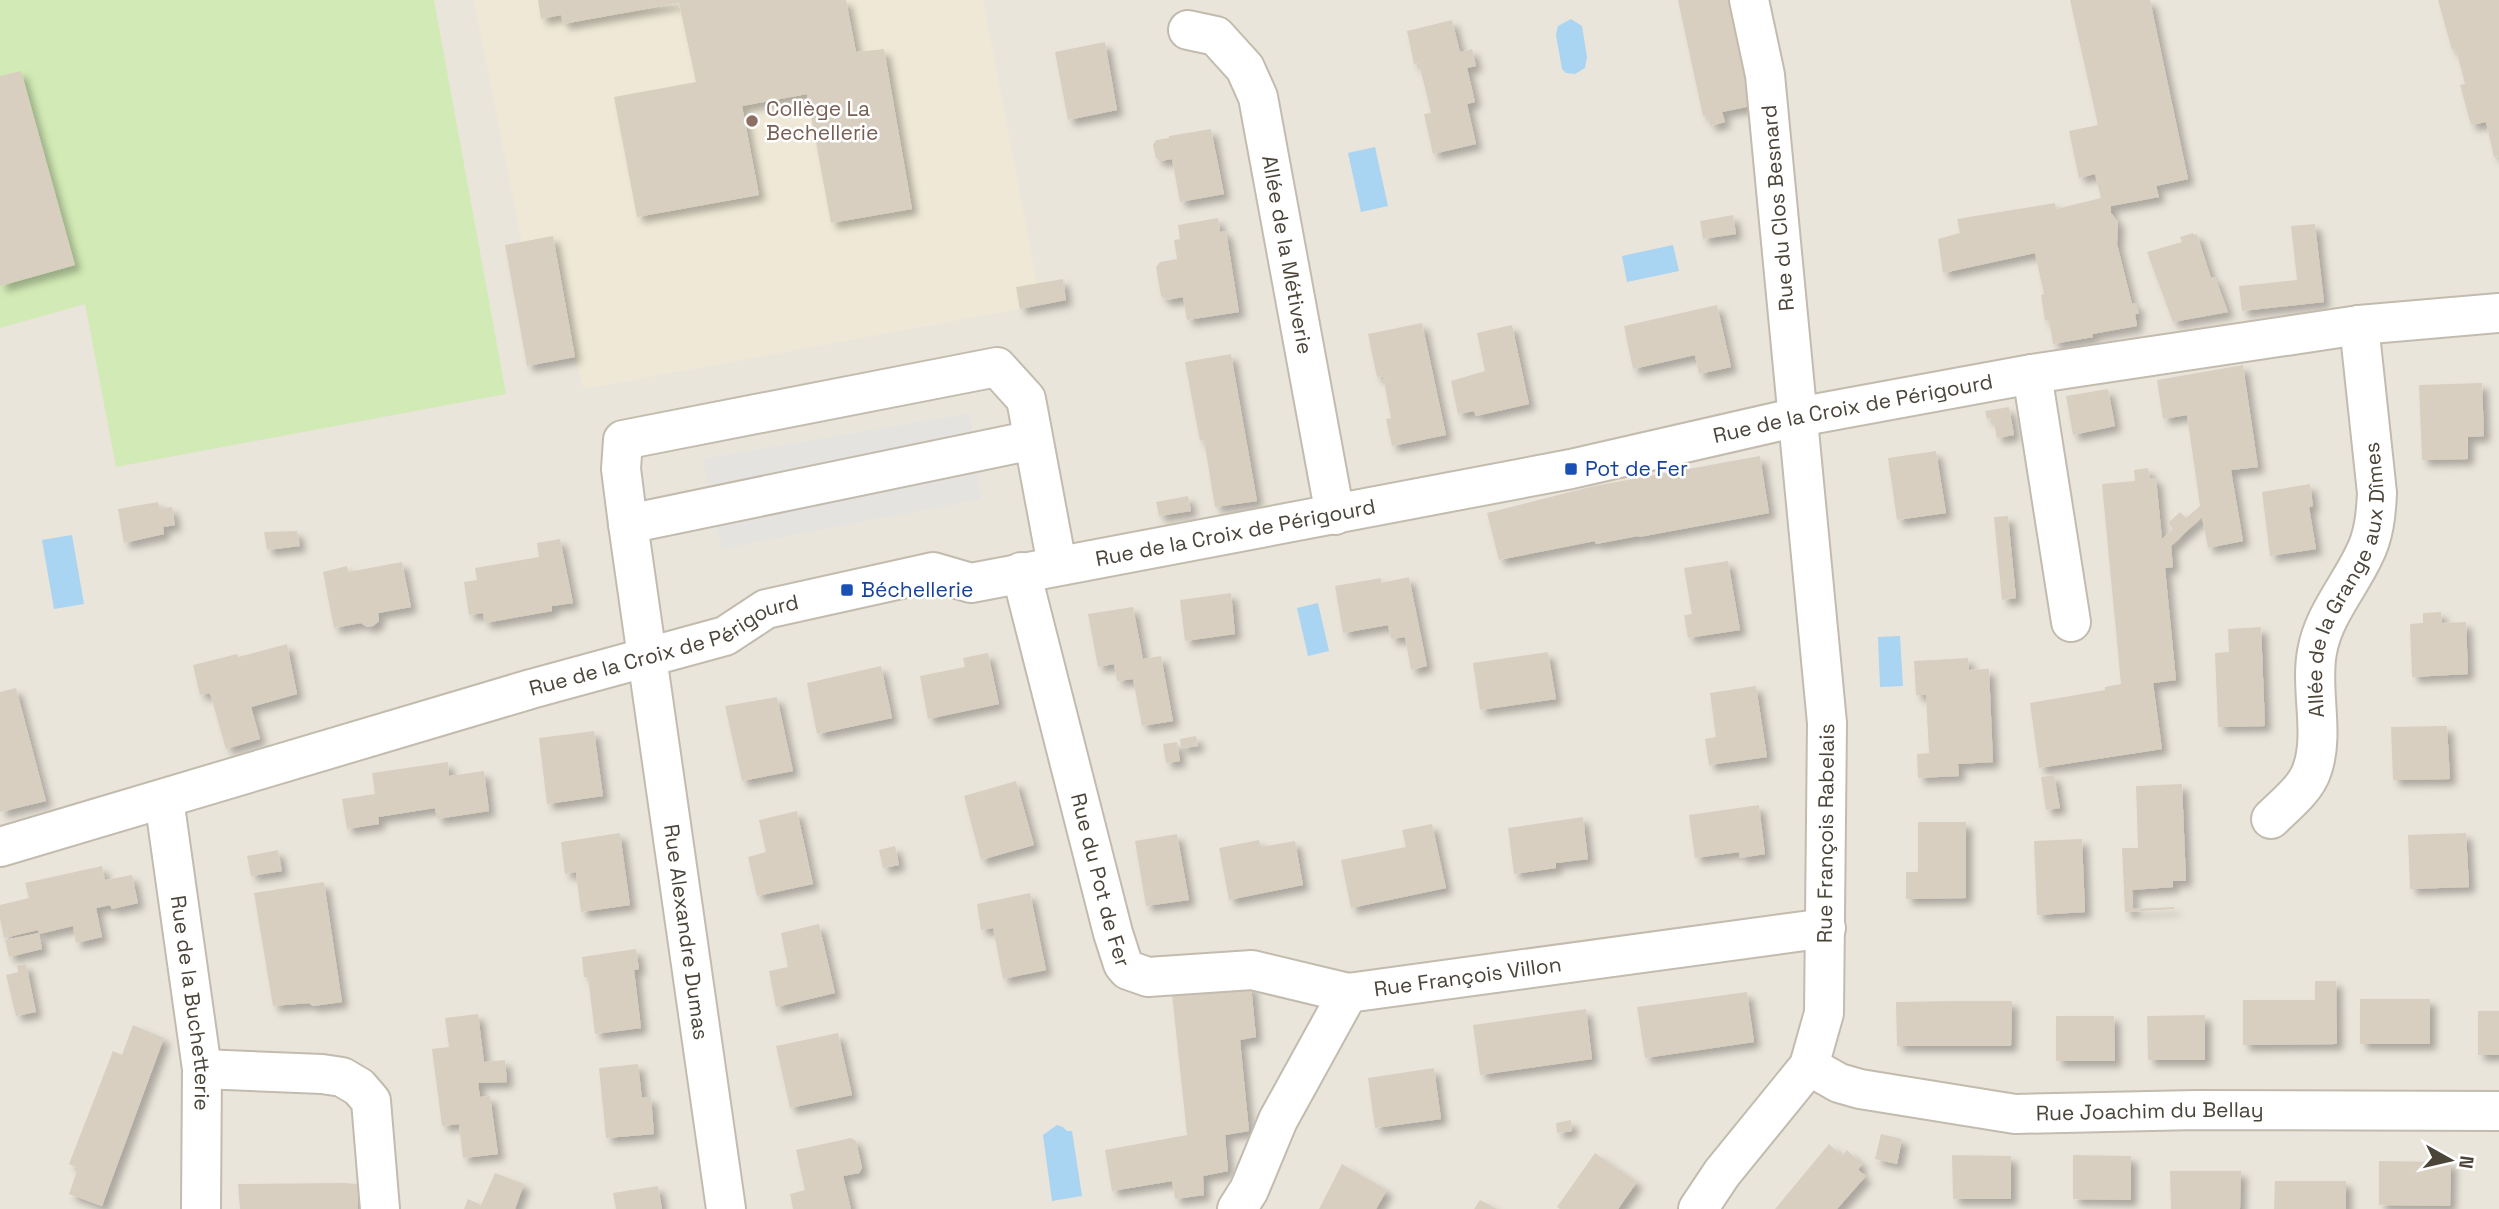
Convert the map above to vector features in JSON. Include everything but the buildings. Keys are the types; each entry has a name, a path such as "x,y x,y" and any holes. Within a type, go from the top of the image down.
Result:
{"street":[{"name":"Rue du Clos Besnard","path":"1749,0 1765,75 1798,417"},
{"name":"Allée de la Métiverie","path":"1188,30 1216,36 1245,68 1258,97 1335,515"},
{"name":"Rue de la Croix de Périgourd","path":"0,847 646,656 724,636 766,609 847,590 933,572 971,583 1571,469 1798,417 2032,374 2359,325 2499,313"},
{"name":"Allée de la Grange aux Dîmes","path":"2271,819 2301,788 2312,772 2316,754 2317,651 2323,629 2364,555 2376,514 2377,493 2359,325"},
{"name":"Rue du Pot de Fer","path":"628,524 621,469 623,440 997,367 1026,399 1033,440 1039,568 1112,933 1123,964 1128,970 1148,977 1252,970 1348,993"},
{"path":"2032,374 2071,622"},
{"name":"Rue François Rabelais","path":"1698,1209 1722,1173 1809,1066 1824,1013 1827,723 1798,417"},
{"path":"628,524 1033,440"},
{"name":"Rue Alexandre Dumas","path":"628,524 726,1209"},
{"name":"Rue de la Buchetterie","path":"164,799 202,1069 201,1209"},
{"name":"Rue François Villon","path":"1237,1209 1249,1191 1278,1120 1348,993 1826,928"},
{"name":"Rue Joachim du Bellay","path":"1809,1066 1839,1083 1860,1089 2015,1114 2196,1110 2499,1111"},
{"path":"202,1069 322,1074 342,1077 359,1087 371,1101 380,1209"}],"shaded area":[{"path":"0,0 2499,0 2499,1209 0,1209"},
{"name":"Collège La Bechellerie","path":"474,0 983,0 1037,284 1016,287 1020,309 584,389 575,357 527,366 505,245 522,242"},
{"path":"970,413 981,499 721,549 703,459"}],"green space":[{"path":"0,0 434,0 506,394 116,467 85,304 0,328"}],"water":[{"path":"1571,19 1582,26 1587,57 1585,68 1575,74 1566,73 1562,69 1556,35 1558,26"},
{"path":"1375,147 1388,206 1361,212 1348,153"},
{"path":"1673,245 1679,271 1627,282 1622,256"},
{"path":"72,535 84,604 54,609 42,540"},
{"path":"1318,603 1329,651 1308,656 1297,608"},
{"path":"1900,636 1903,686 1880,687 1878,637"},
{"path":"1057,1125 1072,1131 1082,1196 1052,1201 1043,1135"}],"place":[{"name":"Collège La Bechellerie","path":"752,121"},
{"name":"Pot de Fer","path":"1571,469"},
{"name":"Béchellerie","path":"847,590"}]}
